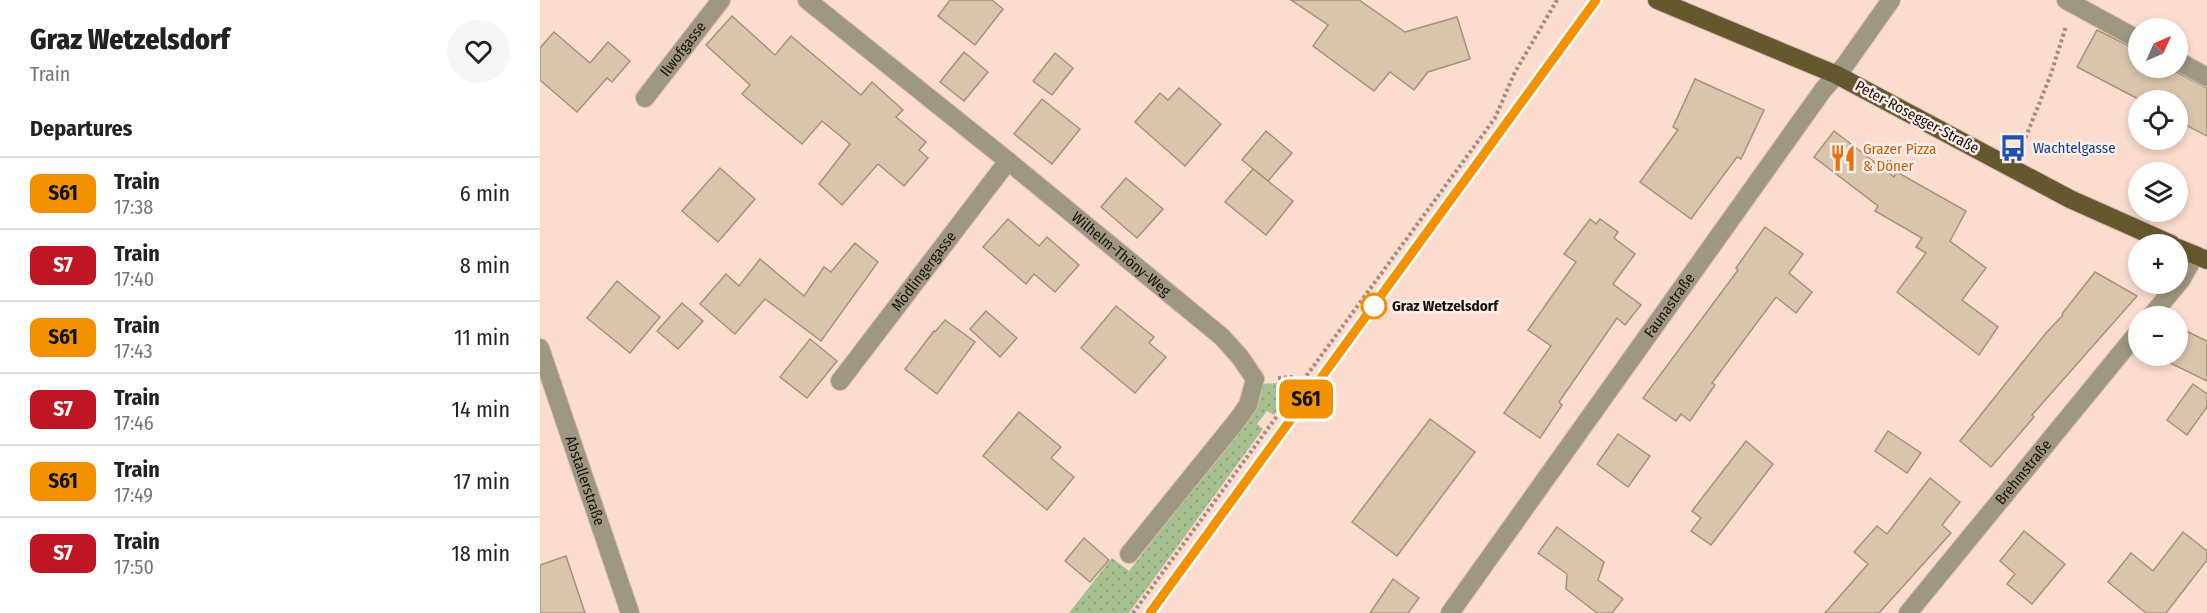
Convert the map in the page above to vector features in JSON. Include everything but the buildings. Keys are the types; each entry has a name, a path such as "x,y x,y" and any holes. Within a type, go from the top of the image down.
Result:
{"main road":[{"name":"Peter-Rosegger-Straße","path":"1657,0 1836,75 2070,199 2149,234"}],"street":[{"name":"Ilwofgasse","path":"645,98 721,0"},
{"name":"Wilhelm-Thöny-Weg","path":"807,0 1222,337 1255,379 1248,405 1129,554"},
{"name":"Faunastraße","path":"1450,613 1823,90 1891,0"},
{"path":"2071,3 2128,34"},
{"path":"2188,67 2207,77"},
{"name":"Mödlingergasse","path":"840,381 1008,161"},
{"path":"2159,306 2181,280 2193,254"},
{"name":"Brehmstraße","path":"1908,613 2128,344"},
{"name":"Abstallerstraße","path":"540,348 630,613"}],"path":[{"path":"1133,613 1495,118 1515,72 1557,0"},
{"path":"2020,152 2051,74 2071,3"}],"green space":[{"path":"1297,383 1274,415 1267,411 1257,424 1263,429 1129,613 1069,613 1112,558 1129,571 1187,496 1261,384"}],"railway":[{"path":"1150,613 1596,0"}],"train":[{"name":"S61","path":"1150,613 1596,0"}],"place":[{"name":"Wachtelgasse","path":"2013,148"},
{"name":"Grazer Pizza & Döner","path":"1843,158"},
{"name":"Graz Wetzelsdorf","path":"1374,306"}]}
